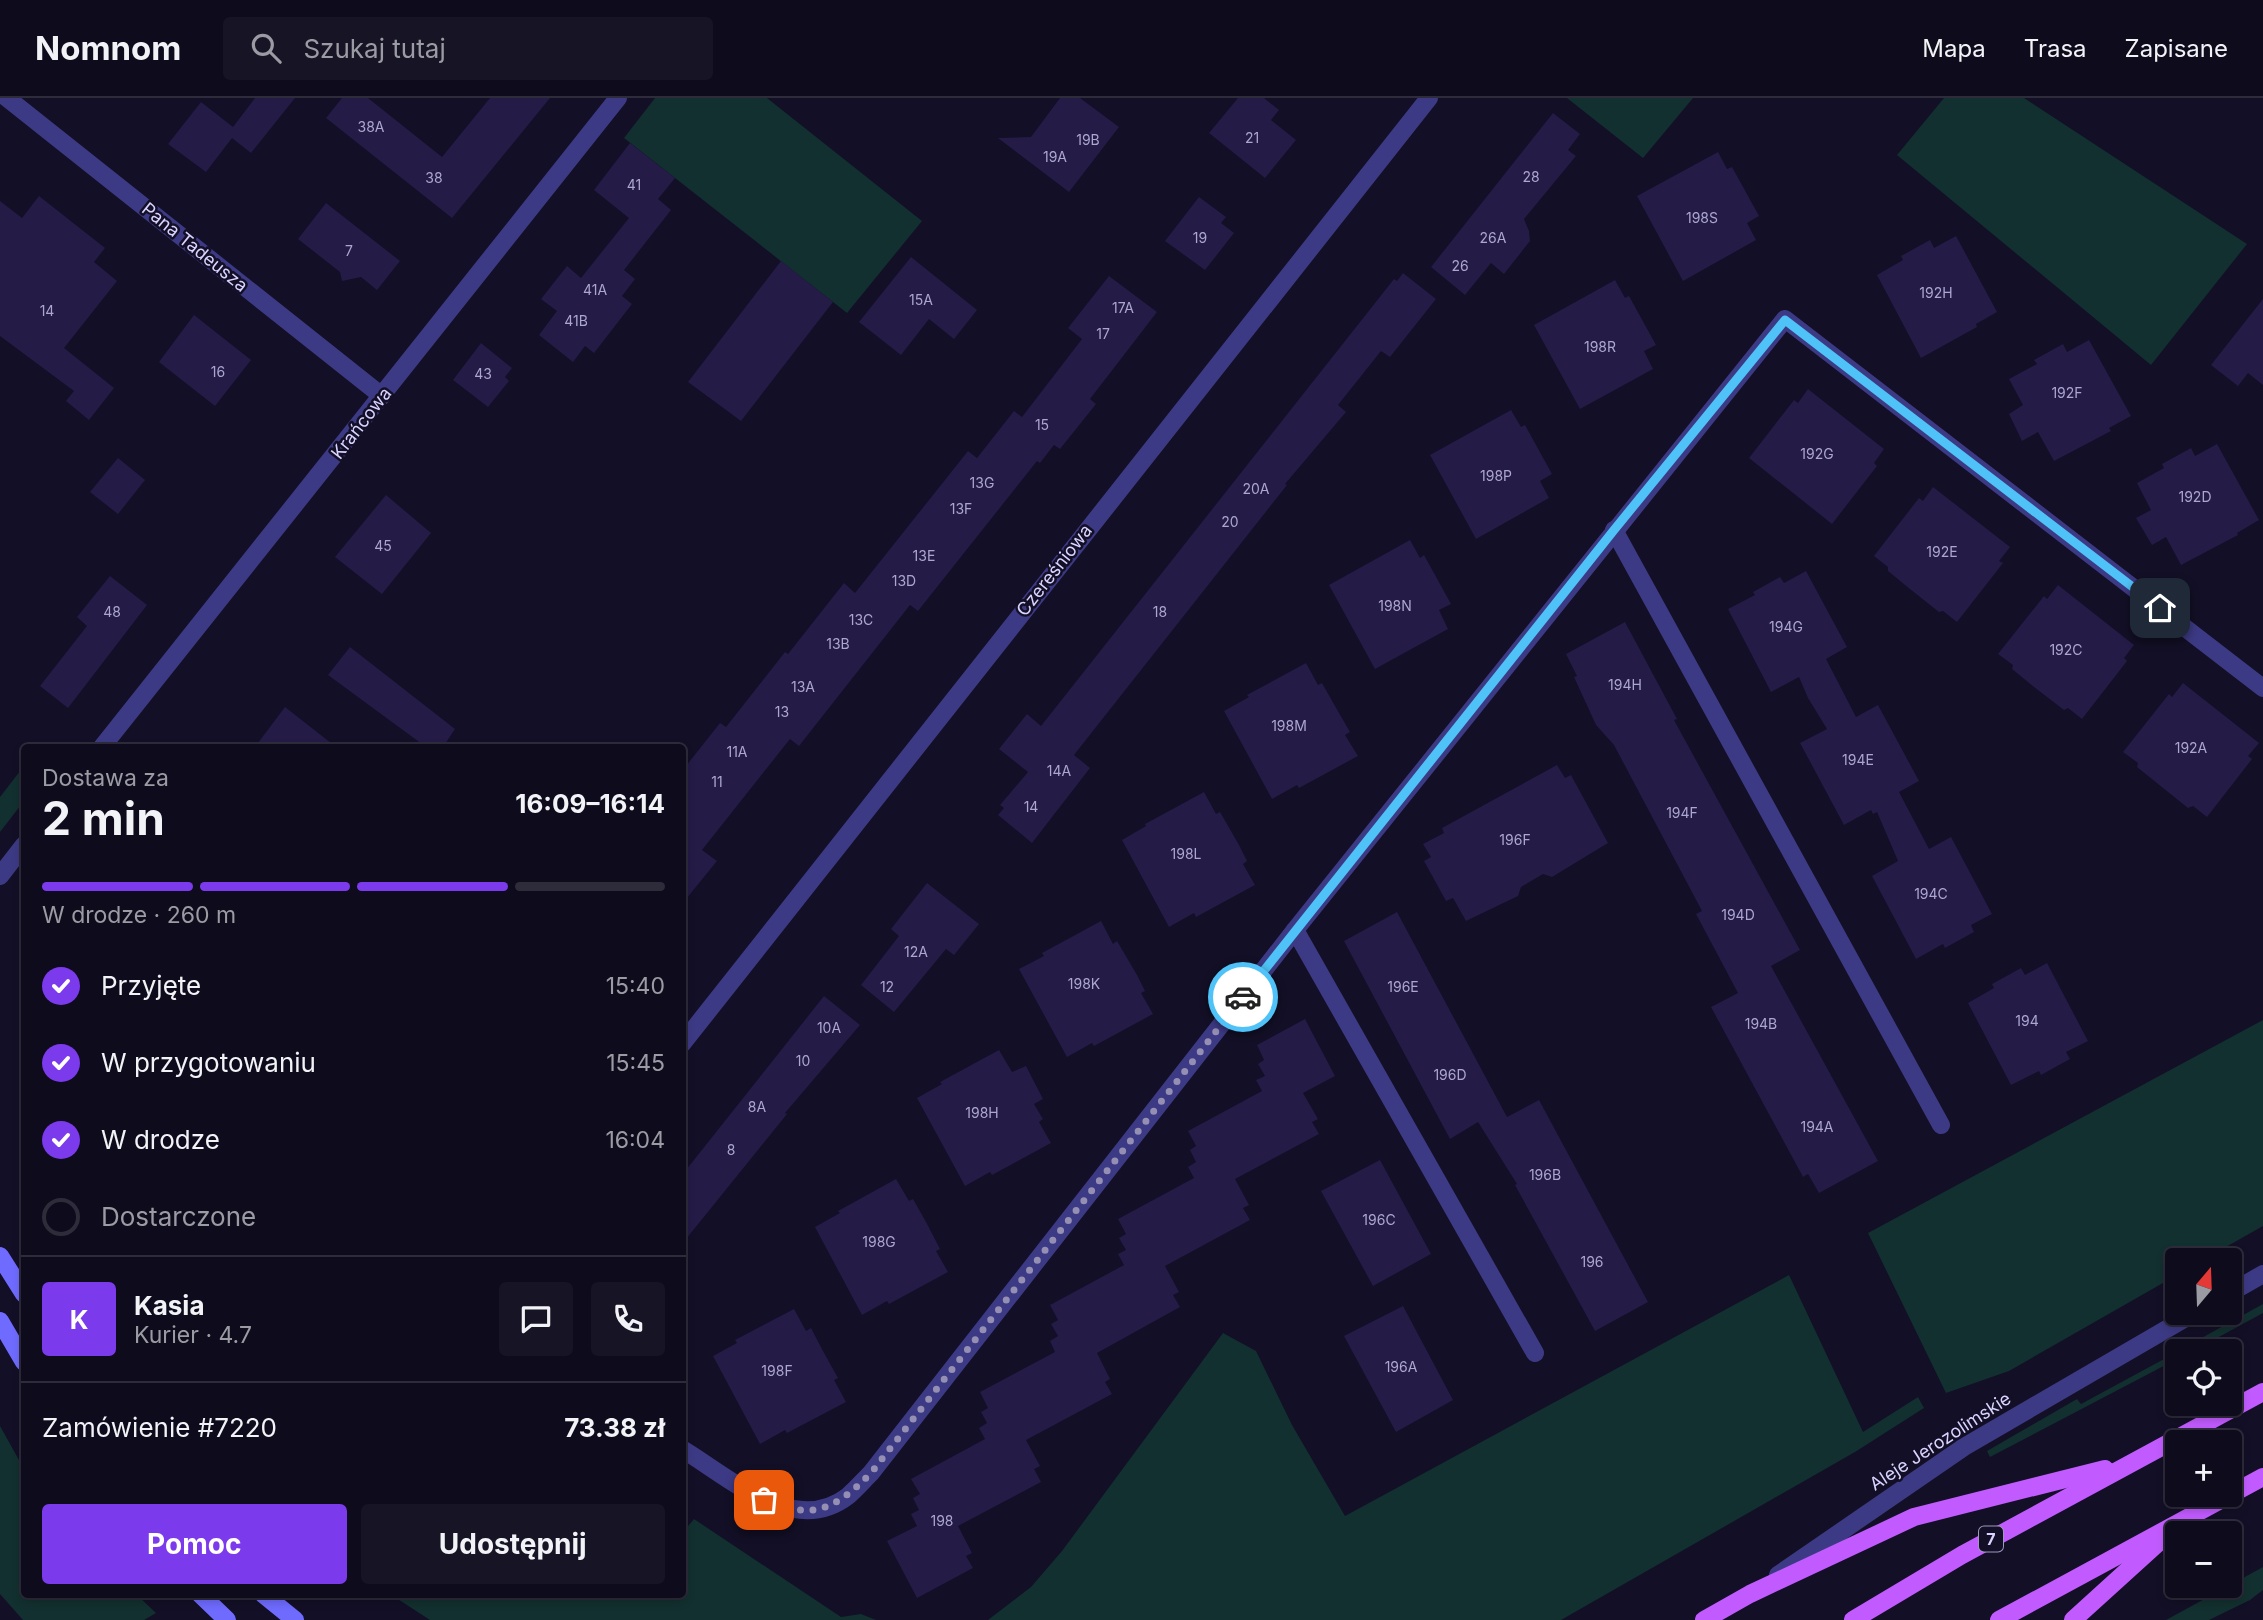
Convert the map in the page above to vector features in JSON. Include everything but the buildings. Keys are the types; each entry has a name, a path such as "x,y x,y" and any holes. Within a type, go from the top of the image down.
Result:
{"main road":[{"path":"0,1256 21,1289"},
{"path":"0,1321 21,1357"},
{"name":"7","path":"1853,1620 1962,1555 2263,1392"},
{"path":"1704,1620 1750,1594 1914,1517 2132,1462"},
{"path":"2183,1521 2263,1477"},
{"path":"1999,1620 2165,1531"},
{"path":"2073,1620 2165,1537"},
{"path":"204,1598 227,1620"},
{"path":"268,1598 295,1620"}],"street":[{"name":"Pana Tadeusza","path":"7,98 382,396"},
{"name":"Krańcowa","path":"104,744 618,98"},
{"name":"Czereśniowa","path":"686,1039 980,663 1429,98"},
{"path":"686,1451 764,1500 781,1507 804,1511 817,1510 847,1497 871,1473 1295,930 1785,320 2263,688"},
{"path":"1614,530 1941,1125"},
{"path":"0,876 21,849"},
{"path":"1295,930 1535,1353"},
{"path":"2242,1286 2263,1274"},
{"name":"Aleje Jerozolimskie","path":"1750,1594 1964,1447 2174,1325"}],"green space":[{"path":"655,98 767,98 922,221 847,313 624,138"},
{"path":"1567,98 1693,98 1643,158"},
{"path":"1944,98 2024,98 2247,244 2151,365 1897,155"},
{"path":"21,770 21,805 0,832 0,797"},
{"path":"2263,1020 2263,1226 2224,1248 2165,1248 2165,1282 2009,1371 1946,1393 1868,1233"},
{"path":"1789,1275 1863,1432 1918,1397 1924,1408 1855,1452 1561,1620 988,1620 1031,1587 1062,1551 1223,1333 1256,1351 1292,1425 1345,1516"},
{"path":"2263,1304 2263,1313 2242,1324 2242,1316"},
{"path":"2225,1325 2241,1325 2215,1339 2200,1339"},
{"path":"2165,1358 2165,1365 1990,1457 1987,1451 2077,1399 2081,1404"},
{"path":"0,1426 21,1464 21,1598 140,1598 156,1613 144,1620 23,1620 0,1594"},
{"path":"694,1519 841,1617 861,1614 876,1620 430,1620 396,1598 686,1598 686,1528"},
{"path":"2263,1567 2263,1590 2250,1600 2209,1620 2166,1620 2206,1598 2242,1598 2242,1578"}],"way so far":[{"path":"764,1500 781,1507 817,1510 847,1497 871,1473 1243,997"}],"route":[{"path":"1243,997 1614,530 1785,320 2160,608"}]}
